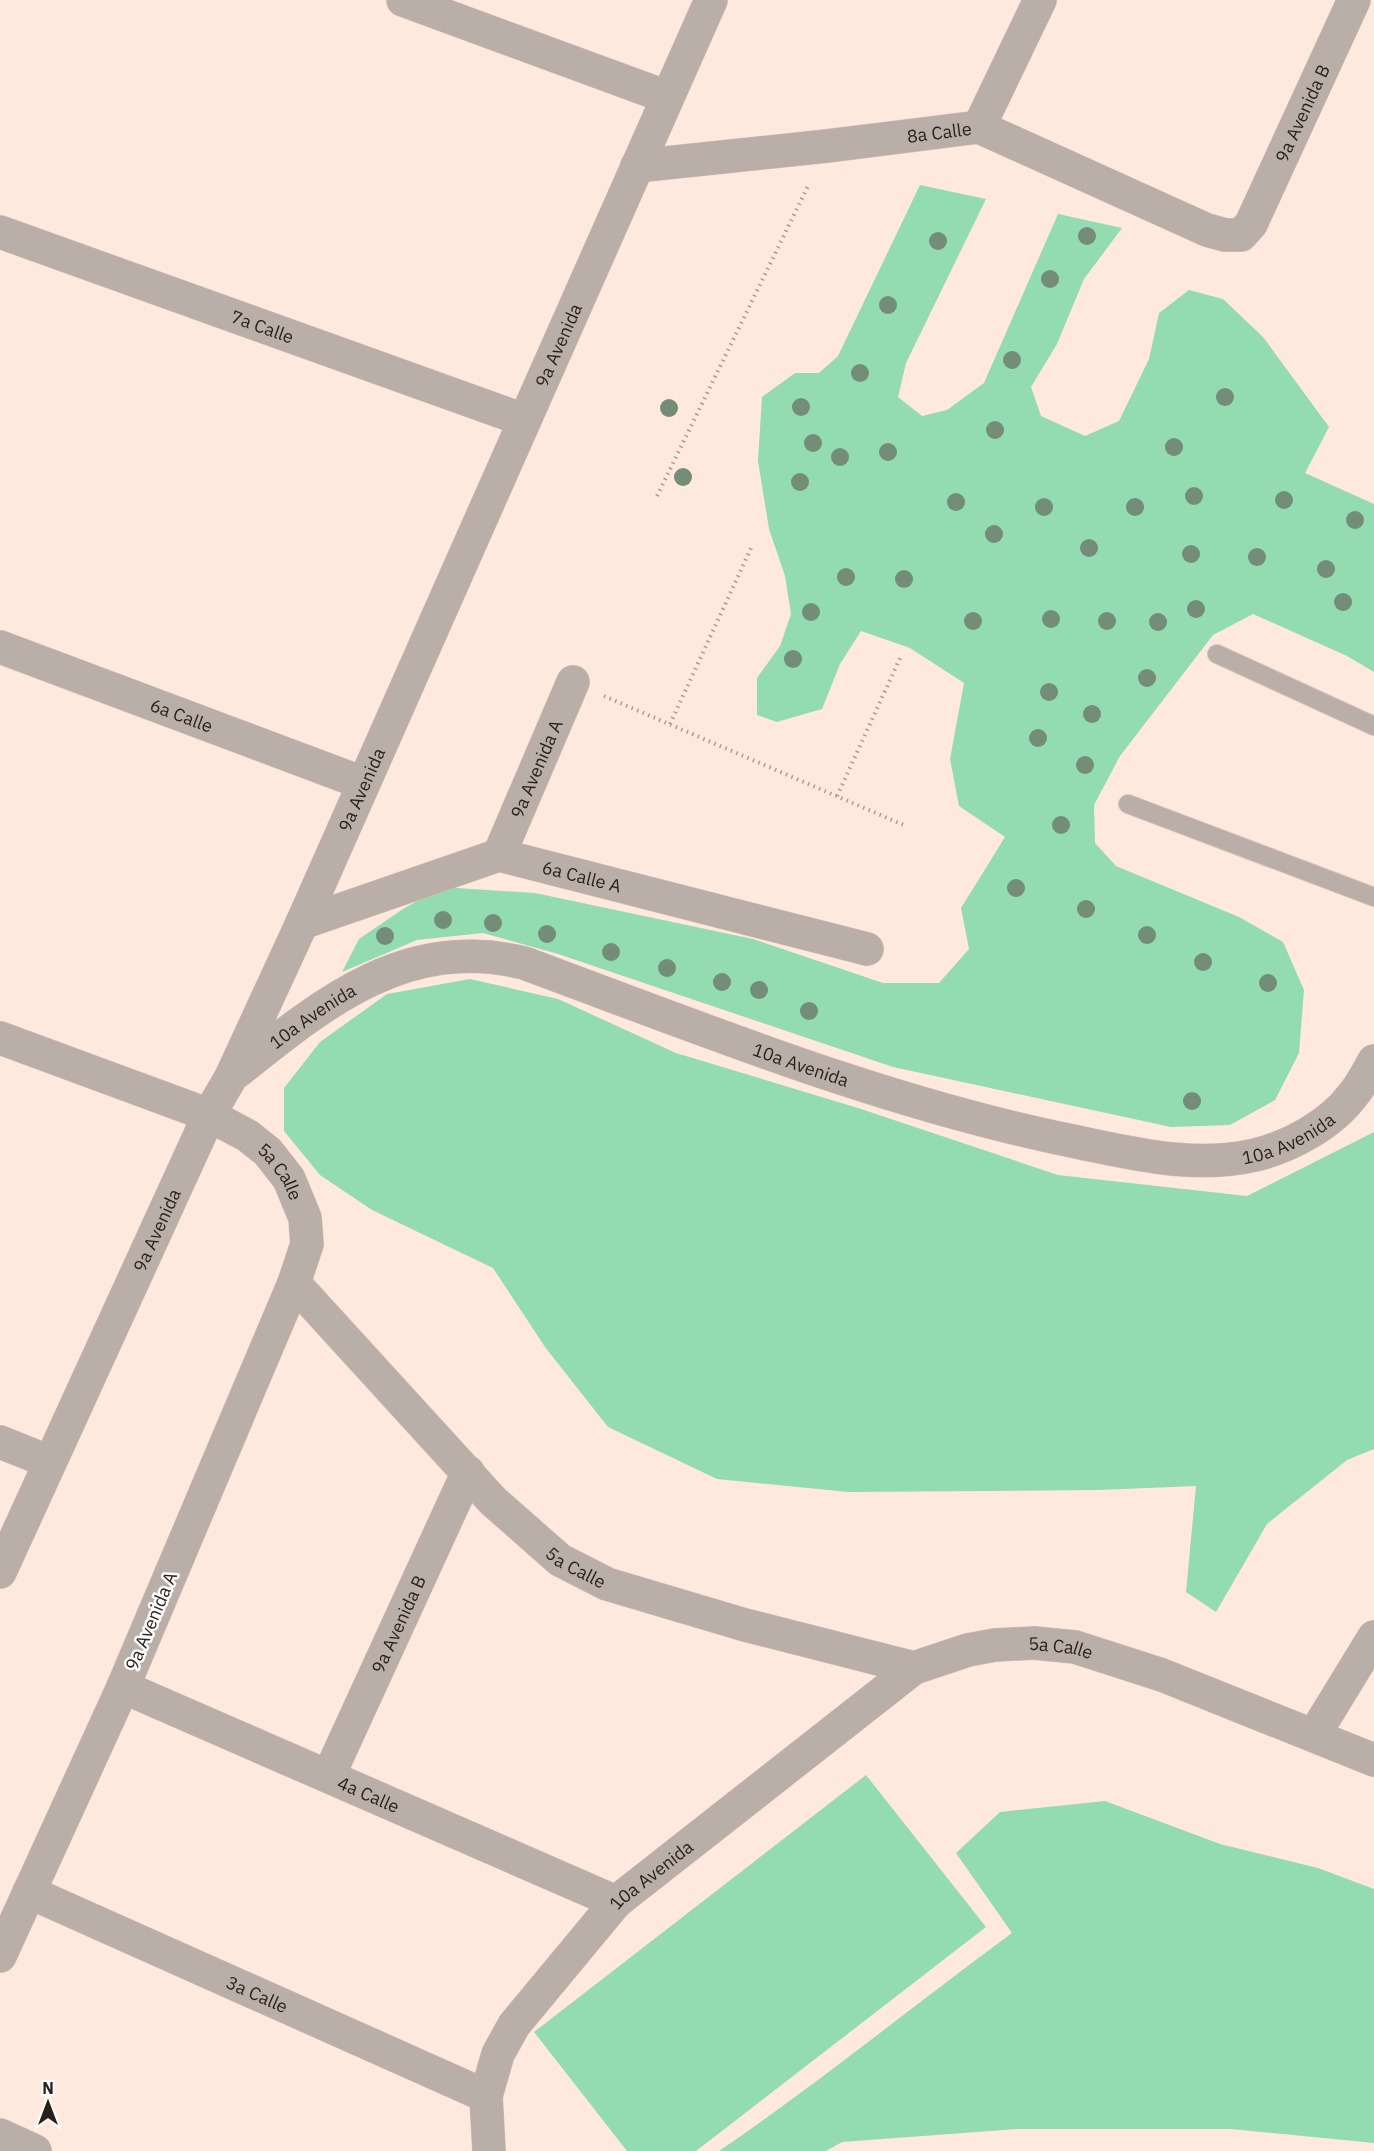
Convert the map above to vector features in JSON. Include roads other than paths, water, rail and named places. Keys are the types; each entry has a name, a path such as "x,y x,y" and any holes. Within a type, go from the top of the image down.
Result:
{"street":[{"path":"403,0 667,97"},
{"name":"9a Avenida","path":"0,1572 209,1115 231,1077 302,922 711,0"},
{"path":"979,127 1040,0"},
{"name":"9a Avenida B","path":"1251,224 1354,0"},
{"name":"8a Calle","path":"637,166 979,127 1207,230 1225,235 1241,235 1251,224"},
{"name":"7a Calle","path":"0,232 524,420"},
{"name":"6a Calle","path":"0,647 363,783"},
{"name":"9a Avenida A","path":"499,855 573,682"},
{"path":"302,922 499,855"},
{"name":"6a Calle A","path":"499,855 867,949"},
{"name":"10a Avenida","path":"231,1077 298,1023 340,995 408,964 438,957 467,954 496,956 524,963 824,1073 949,1112 1040,1135 1143,1155 1216,1161 1256,1155 1287,1143 1324,1124 1352,1097 1374,1061"},
{"name":"5a Calle","path":"0,1038 209,1115 248,1136 268,1152 296,1191 305,1218 308,1237 294,1283 493,1502 560,1560 607,1584 745,1624 914,1668 968,1650 995,1645 1034,1643 1075,1647 1162,1675 1374,1760"},
{"name":"9a Avenida A","path":"0,1956 123,1687 294,1283"},
{"path":"0,1442 50,1462"},
{"name":"9a Avenida B","path":"329,1775 468,1472"},
{"path":"1314,1736 1374,1637"},
{"name":"10a Avenida","path":"489,2151 486,2096 498,2054 514,2025 616,1902 914,1668"},
{"name":"4a Calle","path":"123,1687 616,1902"},
{"name":"3a Calle","path":"28,1892 486,2096"},
{"path":"0,2135 34,2151"}],"lane":[{"path":"1216,654 1374,726"},
{"path":"1128,804 1374,897"}]}
